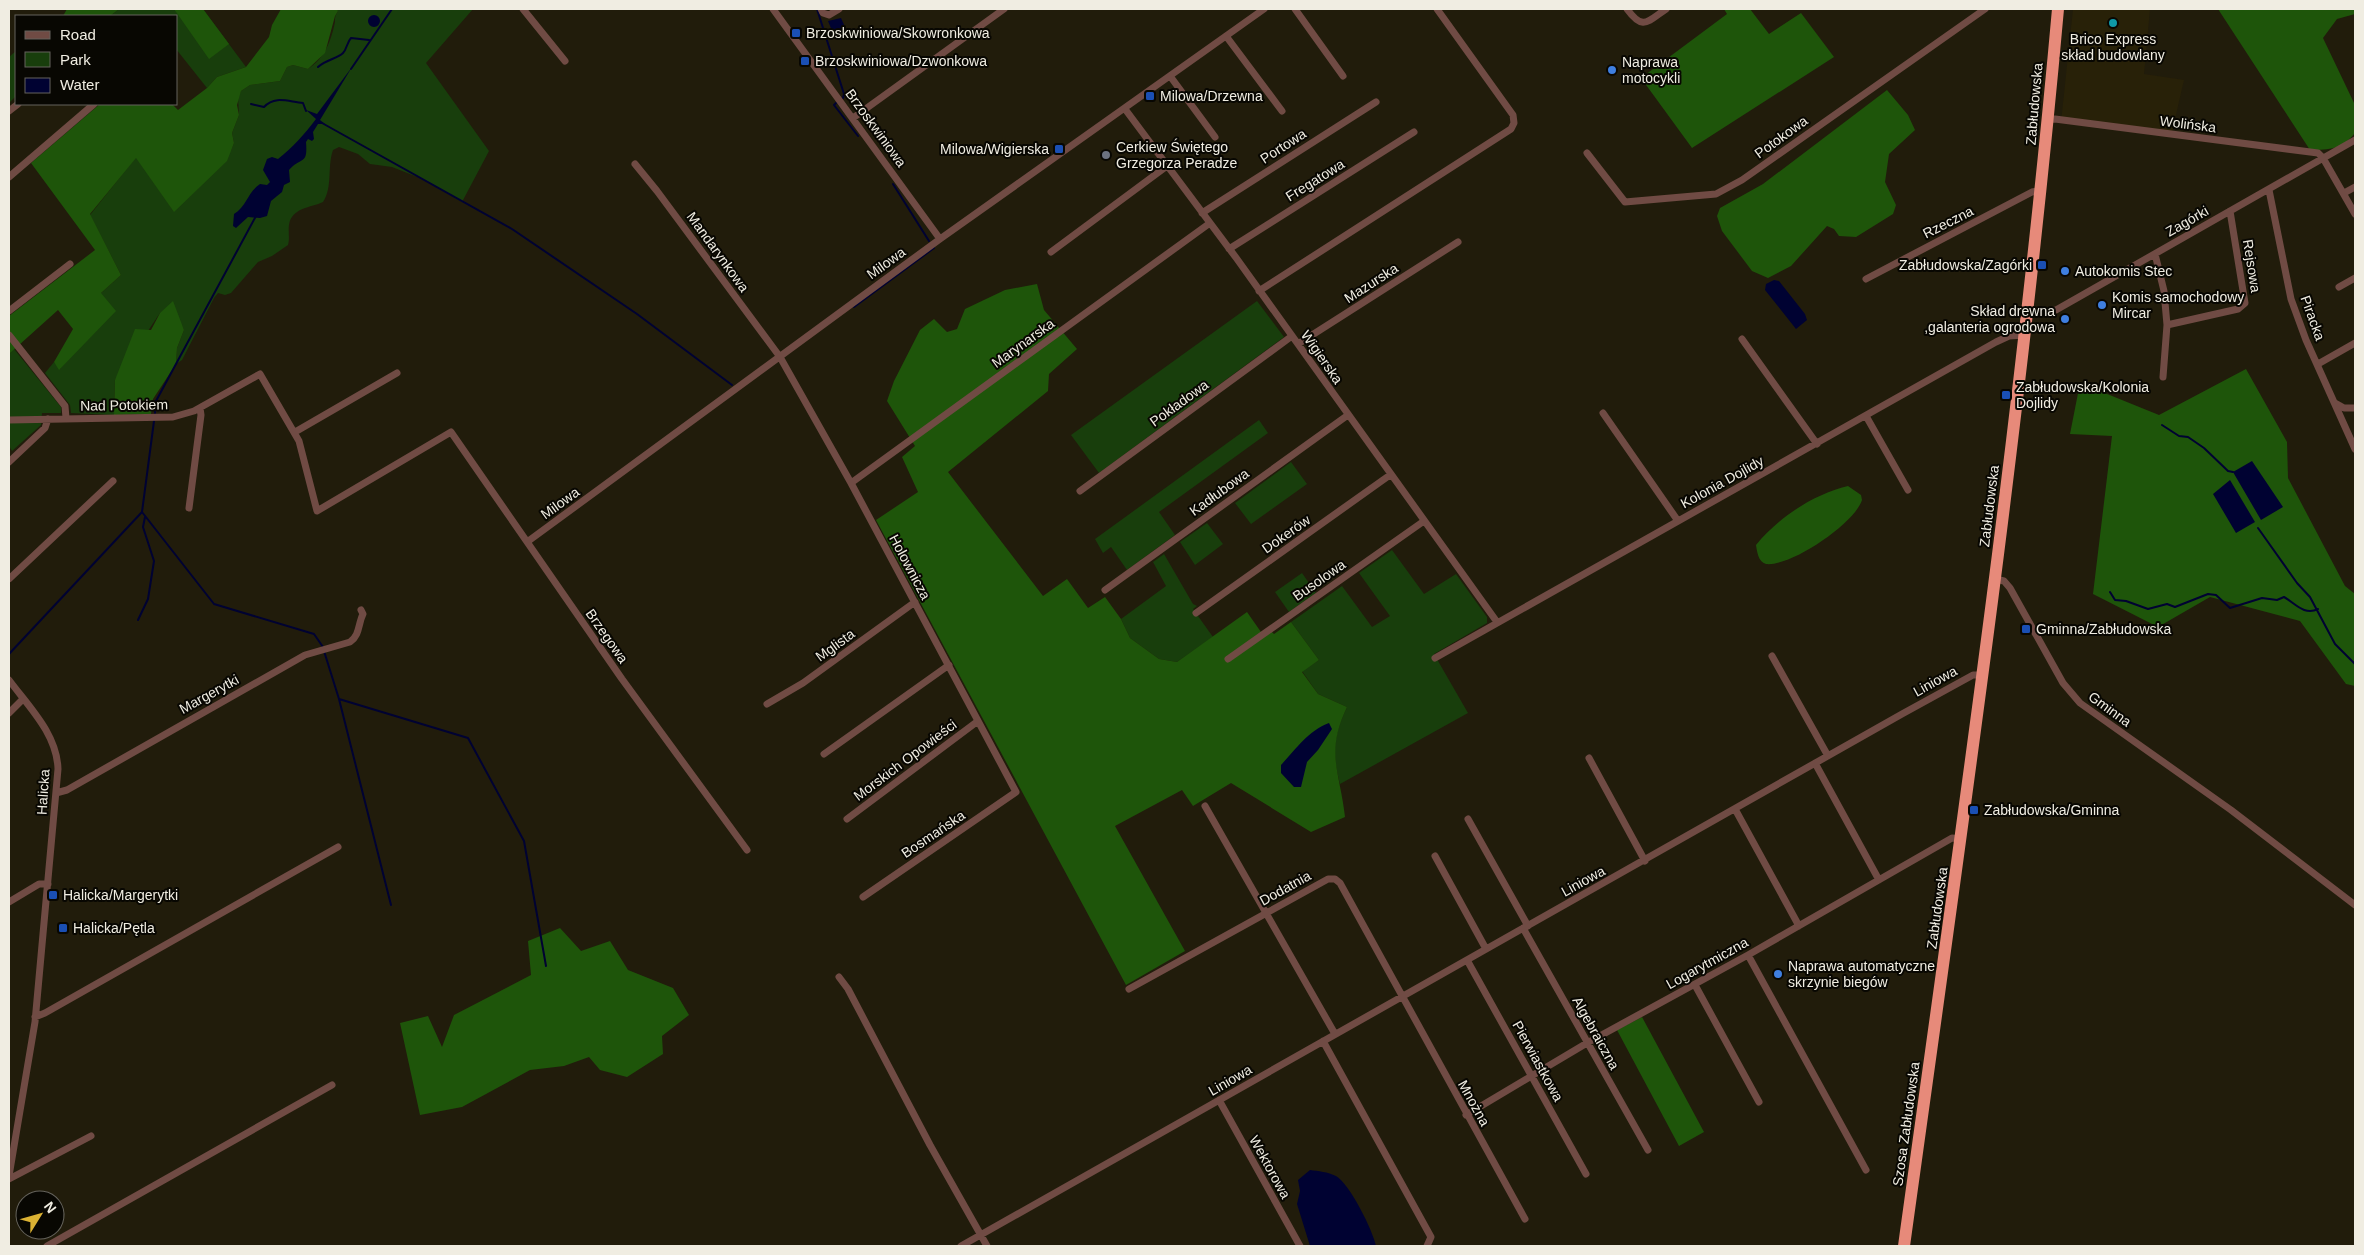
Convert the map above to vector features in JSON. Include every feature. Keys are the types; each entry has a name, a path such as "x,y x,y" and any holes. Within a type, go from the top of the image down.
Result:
{"highway":[{"name":"Zabłudowska","path":"1938,1006 1984,675 2025,335 2058,9"},
{"name":"Szosa Zabłudowska","path":"1904,1246 1938,1006"}],"street":[{"path":"523,9 564,61"},
{"name":"Brzoskwiniowa","path":"773,9 940,239"},
{"path":"821,9 823,13 830,16 839,9"},
{"path":"853,118 1004,9"},
{"name":"Milowa","path":"527,542 940,239 1264,9"},
{"path":"1295,9 1343,76"},
{"path":"1260,291 1506,134 1514,123 1513,114 1437,9"},
{"path":"1627,9 1636,21 1641,23 1645,23 1666,9"},
{"name":"Potokowa","path":"1587,153 1625,202 1716,194 1742,180 1985,9"},
{"path":"1226,36 1282,111"},
{"path":"1170,76 1215,137"},
{"name":"Portowa","path":"1202,212 1376,102"},
{"path":"9,177 93,105"},
{"name":"Wigierska","path":"1125,109 1260,291 1497,622"},
{"name":"Wolińska","path":"2048,120 2057,119 2318,153 2323,158"},
{"name":"Fregatowa","path":"1229,249 1414,132"},
{"name":"Zagórki","path":"2027,314 2056,310 2355,140"},
{"path":"2323,158 2355,214"},
{"name":"Mandarynkowa","path":"635,164 780,357"},
{"path":"1051,252 1167,166"},
{"path":"2344,193 2355,187"},
{"name":"Rzeczna","path":"1866,279 2032,192 2041,190"},
{"name":"Piracka","path":"2268,190 2291,299 2306,340 2355,449"},
{"name":"Rejsowa","path":"2167,325 2238,309 2245,303 2230,211"},
{"name":"Marynarska","path":"851,483 1210,223"},
{"name":"Mazurska","path":"1298,344 1458,242"},
{"path":"2156,254 2164,291 2167,325 2163,377"},
{"path":"9,311 70,264"},
{"path":"2339,287 2355,278"},
{"path":"9,335 65,406 66,418"},
{"name":"Kolonia Dojlidy","path":"1435,658 1996,342 2009,336 2025,335"},
{"name":"Pokładowa","path":"1080,491 1292,336"},
{"path":"1742,339 1817,444"},
{"path":"2318,364 2355,342"},
{"name":"Holownicza","path":"780,357 851,483 1016,792"},
{"path":"295,432 397,373"},
{"name":"Nad Potokiem","path":"9,420 173,416 200,408 260,374 299,441 317,511 451,432"},
{"path":"2335,403 2344,408 2355,408"},
{"path":"189,508 201,414 200,408"},
{"path":"1603,413 1678,521"},
{"name":"Kadłubowa","path":"1105,590 1348,415"},
{"path":"1866,416 1908,490"},
{"path":"9,462 45,428 48,419"},
{"name":"Brzegowa","path":"451,432 622,678 748,850"},
{"name":"Dokerów","path":"1196,613 1390,475"},
{"path":"9,579 113,482"},
{"name":"Busolowa","path":"1228,659 1424,521"},
{"name":"Gminna","path":"1995,579 2004,582 2010,588 2063,682 2080,703 2250,825 2355,905"},
{"name":"Mglista","path":"767,704 803,683 915,602"},
{"name":"Margerytki","path":"56,793 67,790 305,655 350,642 355,638 362,612"},
{"path":"1772,656 1828,756"},
{"path":"824,754 949,665"},
{"name":"Liniowa","path":"961,1246 1972,675 1984,675"},
{"name":"Halicka","path":"9,680 46,730 55,750 58,769 35,1017 9,1177"},
{"path":"9,713 23,698"},
{"name":"Morskich Opowieści","path":"847,819 978,721"},
{"path":"1589,758 1645,860"},
{"path":"1815,763 1879,880"},
{"name":"Bosmańska","path":"863,897 1016,792"},
{"path":"1205,806 1335,1034"},
{"path":"1736,809 1800,926"},
{"name":"Algebraiczna","path":"1468,819 1587,1043 1648,1150"},
{"name":"Logarytmiczna","path":"1466,1115 1587,1043 1695,985 1952,838 1962,839"},
{"path":"35,1017 46,1013 338,847"},
{"path":"1435,856 1486,949"},
{"name":"Dodatnia","path":"1128,989 1328,879 1335,879 1344,892 1401,998"},
{"path":"9,902 39,884 48,887"},
{"path":"1748,955 1866,1170"},
{"name":"Pierwiastkowa","path":"1467,960 1586,1174"},
{"path":"839,978 848,989 930,1145 986,1246"},
{"path":"1695,985 1759,1102"},
{"name":"Mnożna","path":"1401,998 1525,1219"},
{"path":"1323,1041 1431,1237 1427,1246"},
{"path":"46,1246 332,1085"},
{"name":"Wektorowa","path":"1219,1100 1300,1246"},
{"path":"9,1136 17,1136"},
{"path":"9,1177 15,1178 91,1136"}],"shaded area":[{"path":"2073,9 2150,9 2144,74 2184,80 2172,132 2061,122"}],"green space":[{"path":"67,9 119,9 111,15 64,15"},
{"path":"119,9 203,9 246,67 217,77 207,88 178,52 178,15 111,15"},
{"path":"174,9 203,9 229,44 209,59"},
{"path":"281,9 337,9 338,11 325,53 308,69 293,65 287,67 280,81 250,85 241,91 237,105 239,115 232,133 234,143 227,161 174,212 136,158 90,214 121,275 101,293 116,311 59,370 54,362 73,329 58,310 9,354 9,316 95,250 31,163 99,105 173,105 178,110 207,88 217,77 246,67 269,37 272,25"},
{"path":"337,9 473,9 426,63 489,151 462,202 420,178 392,167 370,164 358,154 339,147 333,150 328,190 323,202 298,211 294,215 289,225 288,245 272,256 258,262 231,293 225,295 218,293 182,360 176,364 177,348 184,330 175,311 160,313 115,380 114,415 71,413 70,405 45,373 54,362 60,369 101,293 121,275 90,215 136,157 174,211 231,150 234,143 232,133 239,115 238,98 241,91 250,85 280,81 287,67 293,65 308,69 314,65 323,54 329,42"},
{"path":"1724,9 1750,9 1769,34 1801,13 1834,57 1692,148 1641,78 1727,14"},
{"path":"2218,9 2355,9 2355,14 2337,19 2323,38 2355,105 2355,133 2335,148 2310,150"},
{"path":"15,52 15,97 9,103 9,57"},
{"path":"1887,90 1908,115 1915,130 1889,154 1885,182 1896,205 1893,214 1856,237 1839,236 1834,229 1827,226 1791,266 1768,278 1752,271 1722,231 1717,216 1720,208 1763,184"},
{"path":"1037,284 1044,310 1077,349 1049,374 1048,391 948,472 1043,596 1067,579 1088,608 1105,597 1121,619 1130,638 1159,659 1177,662 1247,612 1261,632 1271,631 1274,634 1291,622 1319,660 1302,672 1318,694 1347,707 1340,723 1335,750 1345,817 1311,832 1231,783 1193,806 1182,790 1115,826 1185,951 1126,985 876,520 918,492 902,457 915,446 887,401 894,381 920,330 934,319 947,332 957,329 965,309 1005,290"},
{"path":"173,301 184,330 177,348 176,364 153,399 151,414 114,415 115,380 135,329 151,330 160,313"},
{"path":"1257,301 1284,337 1099,473 1071,435"},
{"path":"14,349 61,407 61,413 42,413 41,425 12,451 9,446 9,354"},
{"path":"2246,369 2287,442 2288,478 2345,586 2355,594 2355,686 2346,684 2300,621 2210,597 2158,627 2093,594 2112,436 2070,434 2080,383 2159,415"},
{"path":"1259,420 1268,433 1159,512 1175,535 1127,570 1111,547 1103,553 1095,539"},
{"path":"1291,462 1307,484 1251,524 1235,503"},
{"path":"1848,486 1861,495 1862,500 1848,520 1821,542 1791,559 1766,564 1761,561 1756,545 1775,525 1810,501"},
{"path":"1207,523 1223,544 1195,565 1180,542"},
{"path":"1392,550 1424,594 1456,574 1487,617 1487,623 1434,654 1468,713 1340,784 1335,745 1342,717 1347,707 1318,694 1302,671 1319,660 1291,622 1342,586 1372,627 1390,616 1359,573"},
{"path":"1164,554 1193,604 1197,606 1193,609 1213,637 1177,662 1159,659 1130,638 1121,619 1166,586 1153,562"},
{"path":"1302,573 1316,593 1289,612 1275,592"},
{"path":"560,928 581,951 610,941 628,970 673,988 689,1015 662,1036 663,1054 627,1077 600,1070 589,1057 564,1066 530,1070 462,1107 420,1115 400,1023 428,1016 442,1047 454,1015 531,975 528,941"},
{"path":"1642,1017 1704,1132 1679,1146 1617,1030"}],"water":[{"path":"374,15 380,21 374,27 368,21"},
{"path":"841,18 848,34 835,38 828,21"},
{"path":"352,67 320,120 325,124 318,124 313,132 314,139 312,141 308,139 306,142 305,158 289,170 290,182 284,185 282,192 271,201 267,216 260,218 248,217 236,228 233,226 234,214 242,207 252,191 260,184 267,185 270,182 263,170 267,159 272,157 278,159 298,140 316,119 306,110 317,114"},
{"path":"1774,280 1779,281 1805,314 1807,320 1796,329 1765,290 1766,284"},
{"path":"2252,461 2283,507 2261,520 2233,472"},
{"path":"2230,480 2255,522 2236,533 2213,494"},
{"path":"1329,723 1332,729 1318,750 1307,762 1301,787 1294,787 1281,773 1281,765 1309,736"},
{"path":"1310,1170 1336,1176 1342,1181 1360,1208 1376,1246 1310,1246 1297,1204 1300,1191 1298,1180"}],"waterway":[{"path":"351,69 392,9"},
{"path":"817,9 844,94 843,98"},
{"path":"318,67 343,53 351,38 369,40"},
{"path":"251,104 264,107 268,103 277,100 303,103 306,111"},
{"path":"836,103 834,105 858,136"},
{"path":"322,123 512,229 637,314 732,385"},
{"path":"893,184 929,241"},
{"path":"155,413 156,401 256,216"},
{"path":"854,307 934,248"},
{"path":"9,654 142,512 154,421"},
{"path":"2162,425 2179,436 2188,437 2204,448 2228,471 2233,472"},
{"path":"142,512 214,604 314,634 323,647"},
{"path":"138,620 148,599 154,561 143,527 145,517"},
{"path":"2258,528 2297,583 2310,597 2335,644 2355,664"},
{"path":"2110,592 2115,600 2126,601 2148,609 2167,604 2175,607 2208,594 2216,595 2230,608 2262,598 2277,600 2284,597 2304,610 2313,611 2318,609"},
{"path":"324,651 339,699 391,905"},
{"path":"339,699 468,738 524,841 546,966"}],"place":[{"name":"Brico Express skład budowlany","path":"2113,23"},
{"name":"Brzoskwiniowa/Skowronkowa","path":"796,33"},
{"name":"Brzoskwiniowa/Dzwonkowa","path":"805,61"},
{"name":"Naprawa motocykli","path":"1612,70"},
{"name":"Milowa/Drzewna","path":"1150,96"},
{"name":"Milowa/Wigierska","path":"1059,149"},
{"name":"Cerkiew Świętego Grzegorza Peradze","path":"1106,155"},
{"name":"Zabłudowska/Zagórki","path":"2042,265"},
{"name":"Autokomis Stec","path":"2065,271"},
{"name":"Komis samochodowy Mircar","path":"2102,305"},
{"name":"Skład drewna ,galanteria ogrodowa","path":"2065,319"},
{"name":"Zabłudowska/Kolonia Dojlidy","path":"2006,395"},
{"name":"Gminna/Zabłudowska","path":"2026,629"},
{"name":"Zabłudowska/Gminna","path":"1974,810"},
{"name":"Halicka/Margerytki","path":"53,895"},
{"name":"Halicka/Pętla","path":"63,928"},
{"name":"Naprawa automatyczne skrzynie biegów","path":"1778,974"}]}
